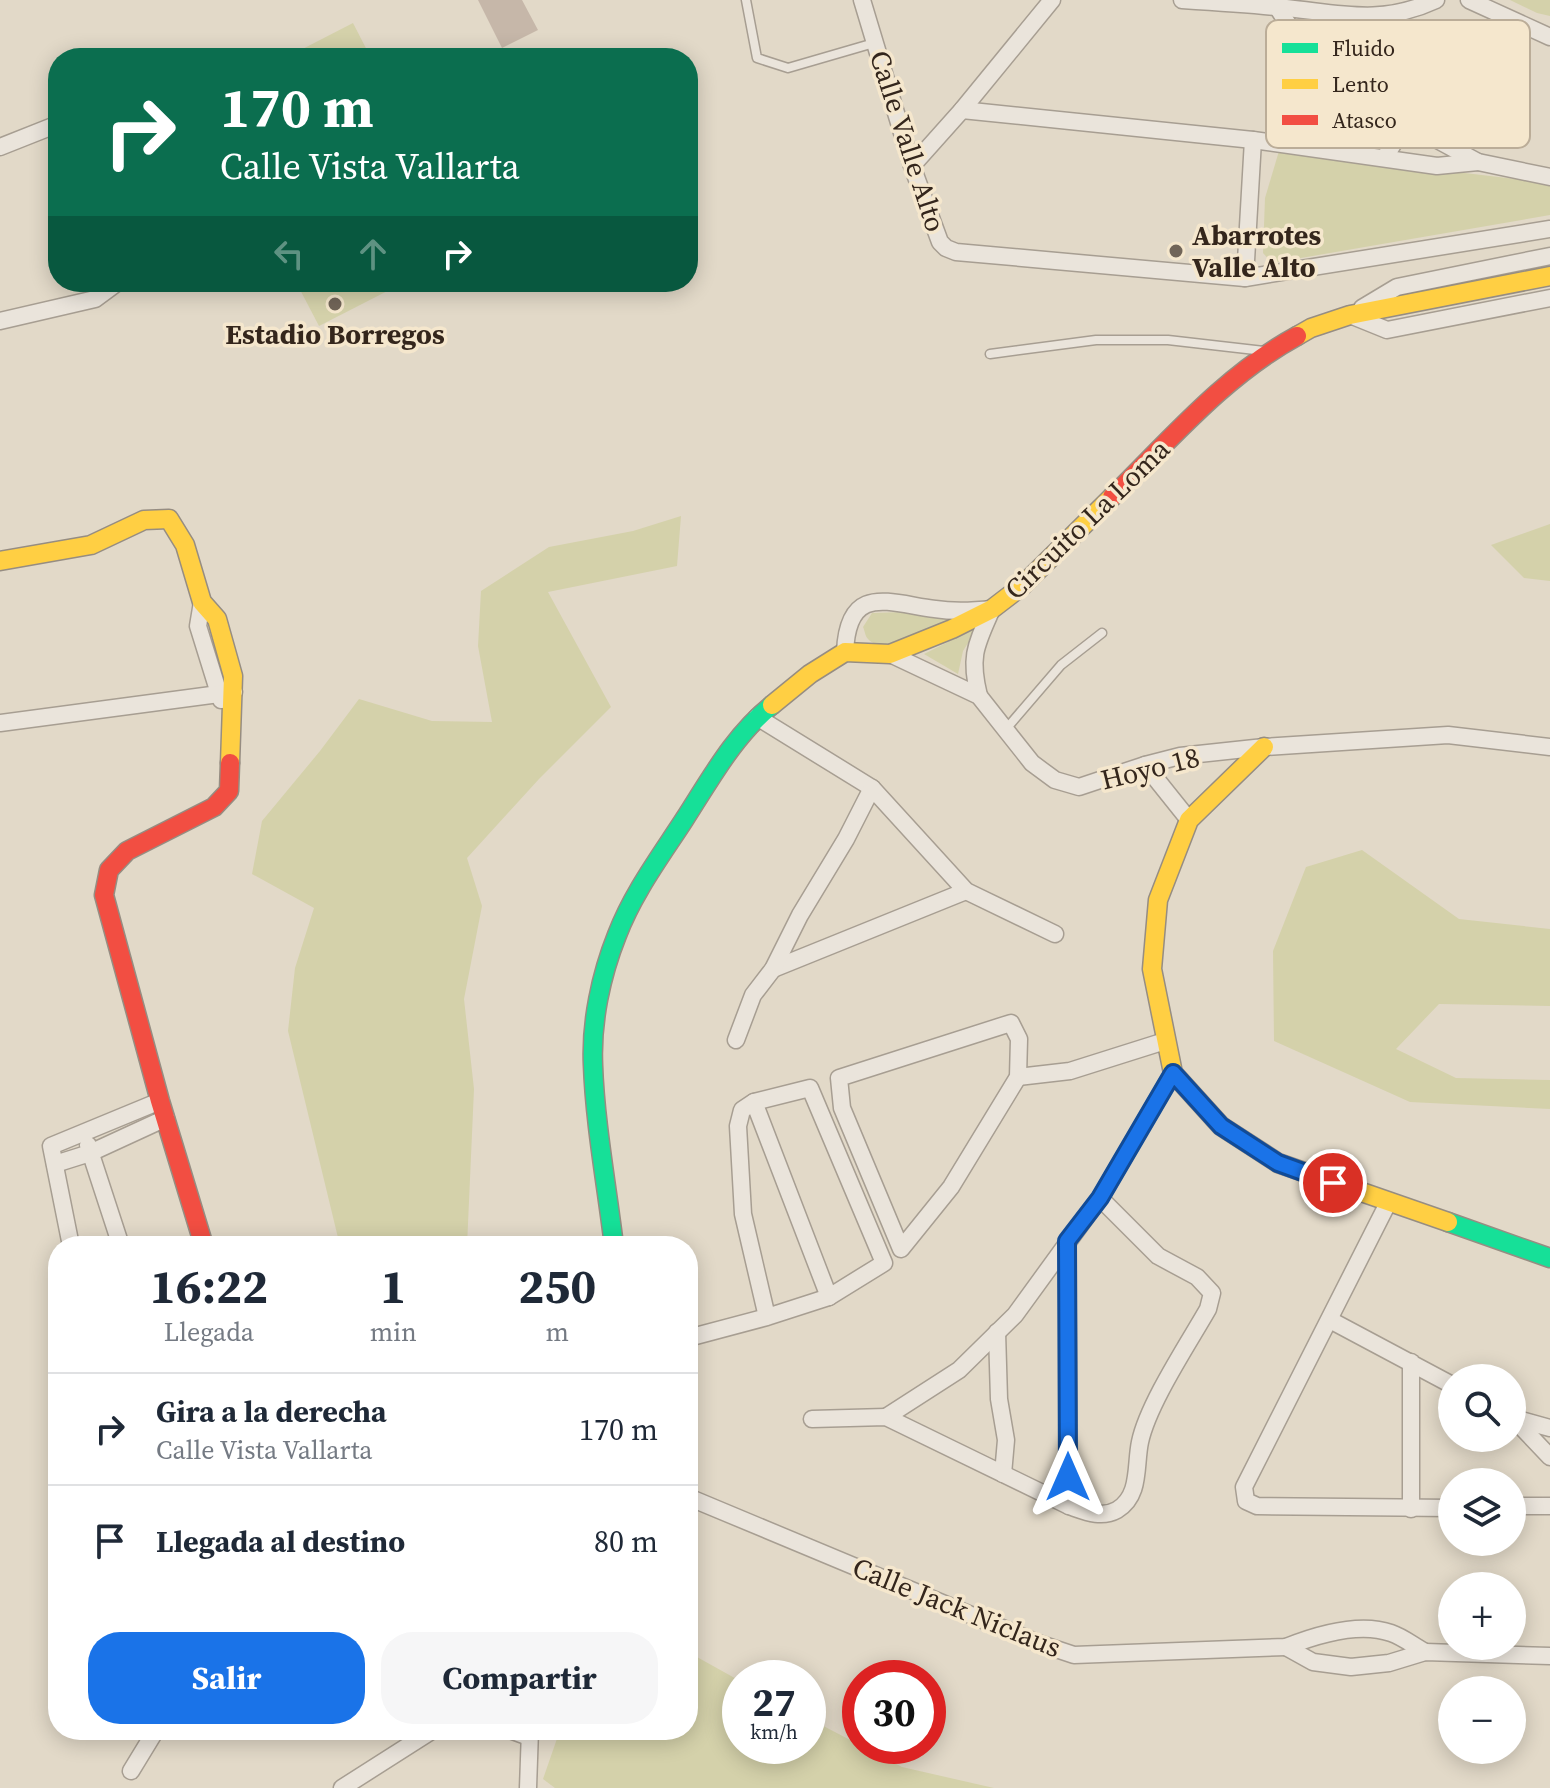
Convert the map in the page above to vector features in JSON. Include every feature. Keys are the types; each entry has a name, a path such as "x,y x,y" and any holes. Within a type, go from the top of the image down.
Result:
{"street":[{"path":"912,166 1052,0"},
{"path":"1182,0 1365,17 1410,12 1436,0"},
{"path":"1469,0 1513,20"},
{"name":"Calle Valle Alto","path":"867,4 875,43 912,166 940,242 956,252 1245,278 1550,229"},
{"path":"1277,7 1285,20"},
{"path":"1530,28 1550,37"},
{"path":"962,110 1266,142"},
{"path":"0,147 48,128"},
{"path":"1245,278 1253,140"},
{"path":"1315,148 1437,166 1478,162"},
{"path":"1385,157 1391,148"},
{"path":"1452,148 1478,162 1550,177"},
{"path":"1350,315 1397,287 1550,256"},
{"name":"Circuito La Loma","path":"845,652 890,654 992,609 1022,586 1222,389 1269,351 1311,328 1350,315 1550,276"},
{"path":"0,321 95,299 104,292"},
{"path":"1350,315 1387,330 1550,298"},
{"path":"0,561 91,545 144,520 169,519 185,545 202,602 217,619 233,676 226,693 230,713 229,791 214,807 127,851 109,870 104,895 201,1236"},
{"path":"613,1236 593,1064 598,1002 606,968 617,934 635,896 729,752 757,717 810,674 845,652 846,629 852,616 861,607 879,601 895,600 934,609 992,609 978,639 972,668 979,696"},
{"name":"Hoyo 18","path":"890,654 979,696 1032,763 1055,780 1079,787 1180,756 1264,747 1448,735 1550,747"},
{"path":"0,723 226,693"},
{"path":"757,717 872,788 966,891 1055,934"},
{"path":"1264,747 1189,820 1158,900 1152,969 1173,1073 1221,1126 1278,1163 1550,1258"},
{"path":"1145,765 1189,820"},
{"path":"736,1040 753,995 773,969 872,788"},
{"path":"773,969 966,891"},
{"path":"1011,1023 1019,1039 1018,1077 951,1187 901,1249 842,1108 839,1078 1011,1023"},
{"path":"1018,1077 1070,1071 1165,1041"},
{"path":"886,1417 959,1370 1015,1315 1100,1198 1173,1073"},
{"path":"698,1335 767,1317 829,1297 884,1263 810,1088 754,1102 742,1110 738,1126 743,1214 767,1317"},
{"path":"754,1102 829,1297"},
{"path":"69,1236 51,1146 163,1110"},
{"path":"55,1164 90,1153 163,1110"},
{"path":"84,1133 118,1236"},
{"path":"812,1419 886,1417 1069,1506 1097,1515 1117,1510 1134,1491 1140,1440 1151,1411 1208,1309 1212,1293 1197,1277 1158,1256 1100,1198"},
{"path":"1388,1203 1244,1487 1246,1501 1257,1506 1438,1508"},
{"path":"1067,1241 1069,1506"},
{"path":"1330,1320 1438,1377"},
{"path":"997,1332 999,1399 1006,1440 1003,1474"},
{"path":"1411,1362 1411,1509"},
{"path":"1526,1421 1550,1428"},
{"path":"1526,1431 1550,1457"},
{"name":"Calle Jack Niclaus","path":"698,1501 1038,1643 1074,1655 1286,1647 1314,1636 1347,1630 1390,1632 1425,1652"},
{"path":"1526,1506 1550,1506"},
{"name":"Calle Jack Niclaus","path":"1286,1647 1313,1662 1351,1667 1389,1663 1425,1652 1550,1656"},
{"path":"131,1771 150,1740"},
{"path":"342,1788 417,1740"},
{"path":"528,1788 530,1740"}],"lane":[{"path":"746,0 757,58 778,65 788,68 875,43"},
{"path":"990,354 1110,340 1168,340 1269,351"},
{"path":"1006,729 1061,665 1102,633"}],"shaded area":[{"path":"1510,0 1550,0 1550,16 1537,13"},
{"path":"353,23 366,48 304,48"},
{"path":"1279,151 1550,183 1550,215 1272,263 1263,253 1265,198"},
{"path":"301,292 385,292 319,326"},
{"path":"681,516 677,566 548,592 611,707 539,779 467,858 482,906 464,999 474,1089 467,1236 338,1236 288,1031 295,968 314,908 252,874 262,821 359,699 432,721 492,722 478,646 481,591 549,547 633,531"},
{"path":"1550,524 1550,581 1524,578 1491,545"},
{"path":"903,612 960,619 899,643 876,644 867,638 863,627 872,613"},
{"path":"978,627 963,651 958,674 924,654"},
{"path":"1362,850 1459,919 1550,929 1550,1006 1439,1004 1396,1049 1456,1078 1550,1080 1550,1109 1410,1102 1274,1041 1273,951 1306,867"},
{"path":"698,1658 722,1671 722,1764 826,1764 826,1727 842,1736 842,1764 896,1764 994,1788 555,1788 543,1779 557,1740 698,1740"}],"building":[{"path":"478,0 522,0 538,30 502,48"}],"traffic: fast":[{"path":"613,1236 593,1065 595,1016 606,966 623,920 648,876 724,759 746,730 772,705"},
{"path":"1448,1222 1550,1258"}],"traffic: slow":[{"path":"1297,336 1350,315 1550,276"},
{"path":"772,705 810,674 845,652 890,654 992,609 1022,586 1112,497"},
{"path":"0,561 91,545 144,520 169,519 185,545 202,602 217,619 233,676 230,763"},
{"path":"1264,747 1189,820 1158,900 1152,969 1173,1073 1221,1126 1278,1163 1448,1222"}],"traffic: jam":[{"path":"1112,497 1222,389 1297,336"},
{"path":"201,1236 160,1101 104,895 109,870 127,851 214,807 229,791 230,763"}],"place":[{"name":"Abarrotes Valle Alto","path":"1176,251"},
{"name":"Estadio Borregos","path":"335,304"}],"route":[{"path":"1068,1477 1067,1241 1100,1198 1173,1073 1221,1126 1278,1163 1333,1183"}]}
